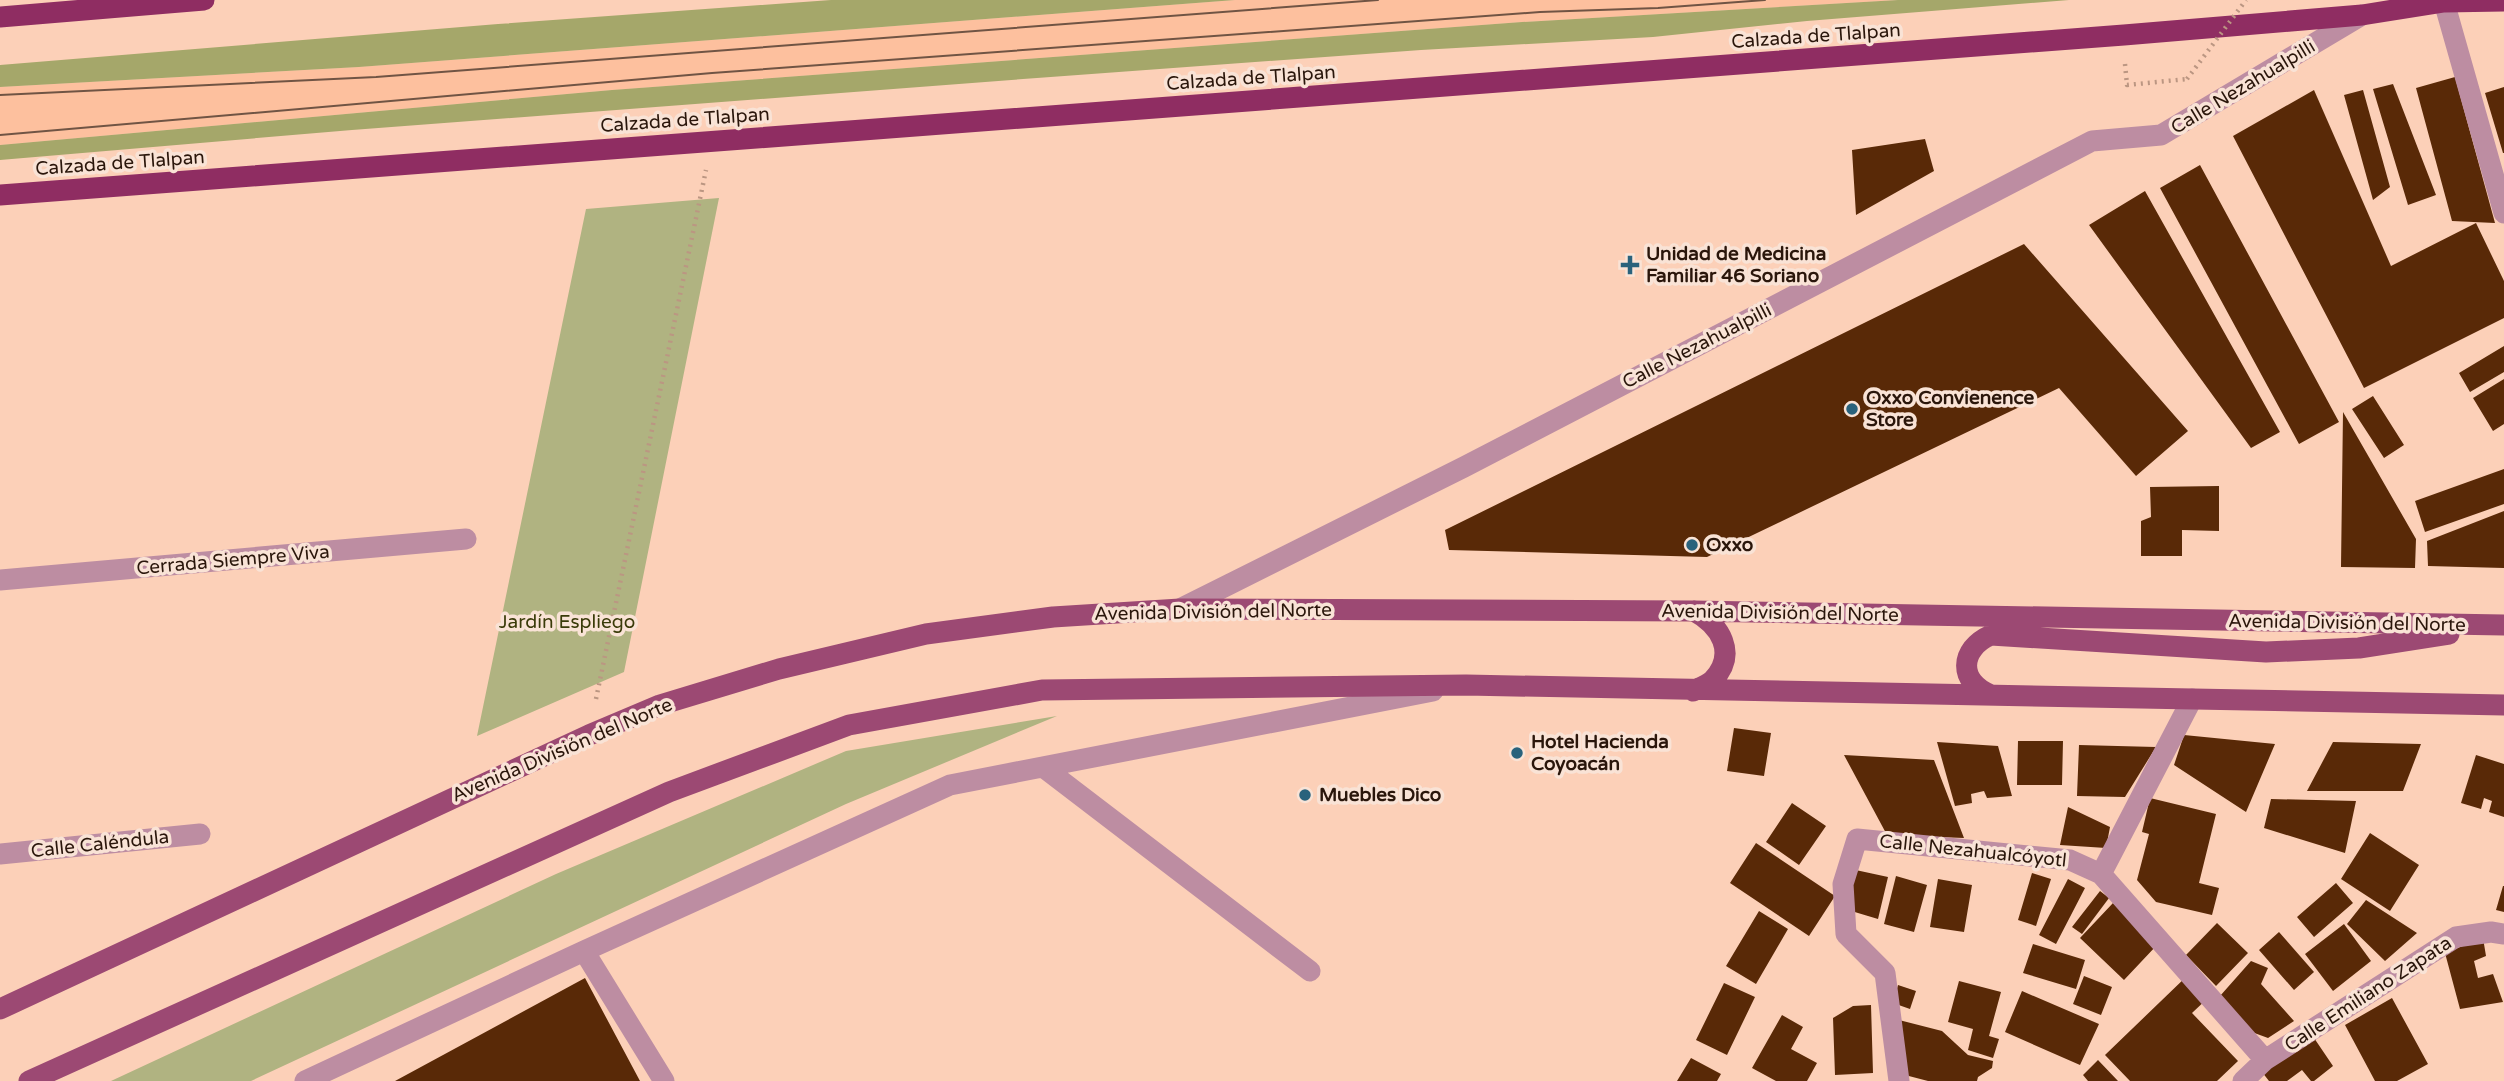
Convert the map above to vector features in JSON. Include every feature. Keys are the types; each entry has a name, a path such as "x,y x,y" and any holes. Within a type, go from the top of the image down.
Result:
{"highway":[{"path":"0,17 204,0"},
{"name":"Calzada de Tlalpan","path":"0,195 2124,35 2362,15 2444,2 2504,1"}],"main road":[{"name":"Avenida División del Norte","path":"0,1009 589,735 660,705 779,669 926,634 1053,617 1180,609 1694,611 2500,625"},
{"path":"1693,691 1712,681 1724,658 1725,645 1719,630 1694,611"},
{"path":"1991,695 1974,686 1966,668 1972,647 1991,635 2266,652 2316,652 2402,642 2500,625"},
{"path":"29,1081 669,792 849,725 1042,690 1466,685 2504,705"}],"street":[{"path":"2444,2 2504,213"},
{"name":"Calle Nezahualpilli","path":"1180,609 1464,467 2092,141 2161,135 2362,15"},
{"name":"Cerrada Siempre Viva","path":"0,580 466,539"},
{"path":"305,1081 583,951 950,785 1466,685"},
{"path":"2101,874 2192,699"},
{"path":"1043,767 1310,971"},
{"name":"Calle Caléndula","path":"0,855 200,834"},
{"name":"Calle Nezahualcóyotl","path":"1899,1081 1885,973 1846,934 1843,884 1857,839 2070,860 2101,874 2265,1060"},
{"name":"Calle Emiliano Zapata","path":"2243,1081 2265,1060 2456,937 2491,932 2504,934"},
{"path":"583,951 664,1081"}],"path":[{"path":"2127,85 2187,79 2245,0"},
{"path":"589,735 711,141"}],"shaded area":[{"path":"1235,0 1898,0 1522,22 612,90 0,145 0,87 359,67"}],"green space":[{"path":"831,0 1235,0 359,67 0,87 0,65"},
{"path":"1898,0 2069,0 1807,21 1653,37 1421,50 1037,78 352,130 0,160 0,145 612,90 1522,22"},
{"name":"Jardín Espliego","path":"719,198 624,672 477,736 586,209"},
{"path":"1057,716 846,804 251,1081 111,1081 556,874 846,751"}],"building":[{"path":"2455,77 2495,223 2452,221 2416,88"},
{"path":"2393,84 2436,195 2408,205 2373,89"},
{"path":"2504,87 2504,153 2503,153 2485,93"},
{"path":"2314,90 2391,266 2476,223 2504,281 2504,318 2364,388 2233,136"},
{"path":"2363,90 2390,187 2373,200 2344,95"},
{"path":"1925,139 1934,171 1856,215 1852,150"},
{"path":"2200,165 2339,422 2299,444 2160,188"},
{"path":"2145,191 2280,432 2251,448 2089,225"},
{"name":"Oxxo Convienence Store","path":"2024,244 2188,431 2136,476 2059,388 1707,557 1449,550 1445,530"},
{"path":"2504,346 2504,372 2470,392 2459,373"},
{"path":"2504,379 2504,424 2493,431 2473,398"},
{"path":"2373,396 2404,445 2384,458 2352,409"},
{"path":"2343,412 2416,539 2415,568 2341,567"},
{"path":"2504,469 2504,504 2425,532 2415,501"},
{"path":"2219,486 2219,531 2182,530 2182,556 2141,556 2141,521 2151,517 2150,487"},
{"path":"2504,511 2504,568 2428,566 2427,541"},
{"path":"1734,728 1771,733 1764,776 1727,771"},
{"path":"2184,735 2275,744 2246,812 2174,765"},
{"path":"2018,741 2063,741 2062,785 2017,785"},
{"path":"1937,742 1998,746 2012,796 1987,798 1984,791 1971,794 1972,803 1955,806"},
{"path":"2333,742 2421,744 2403,791 2307,791"},
{"path":"2079,745 2156,747 2125,797 2077,796"},
{"path":"1844,755 1934,760 1964,838 1887,835"},
{"path":"2476,755 2504,764 2504,817 2489,812 2492,801 2484,798 2481,809 2461,803"},
{"path":"2150,798 2216,814 2199,883 2219,888 2212,915 2156,902 2137,880 2149,834 2142,832"},
{"path":"2271,799 2356,801 2345,853 2264,828"},
{"path":"1792,803 1826,826 1799,865 1766,842"},
{"path":"2068,807 2110,827 2106,848 2060,845"},
{"path":"2370,833 2419,865 2390,911 2341,879"},
{"path":"1756,843 1835,896 1809,936 1730,883"},
{"path":"1851,869 1888,877 1878,919 1848,910"},
{"path":"2032,873 2051,879 2036,926 2018,920"},
{"path":"1896,876 1927,885 1914,932 1884,924"},
{"path":"1938,879 1972,885 1964,932 1930,927"},
{"path":"2068,879 2085,888 2056,944 2039,935"},
{"path":"2336,883 2353,903 2314,937 2297,917"},
{"path":"2504,886 2504,912 2496,910"},
{"path":"2100,891 2109,898 2082,934 2072,927"},
{"path":"2366,900 2417,933 2385,961 2347,924"},
{"path":"2113,903 2157,945 2124,980 2080,938"},
{"path":"1759,911 1788,929 1756,984 1726,966"},
{"path":"2217,923 2248,953 2216,986 2186,955"},
{"path":"2344,924 2371,961 2333,991 2305,954"},
{"path":"2279,932 2314,972 2294,990 2259,950"},
{"path":"2483,938 2486,956 2474,961 2478,978 2493,974 2503,1002 2460,1009 2445,953"},
{"path":"2033,944 2085,960 2076,989 2023,973"},
{"path":"2251,961 2268,968 2261,984 2294,1021 2268,1038 2249,1031 2220,996"},
{"path":"2188,975 2209,997 2192,1013 2238,1061 2217,1081 2130,1081 2105,1055"},
{"path":"2084,976 2112,987 2101,1015 2073,1004"},
{"path":"585,978 640,1081 395,1081"},
{"path":"1959,981 2001,992 1989,1036 1999,1039 1993,1058 1968,1050 1973,1029 1948,1022"},
{"path":"1724,983 1755,997 1727,1055 1696,1040"},
{"path":"1898,985 1916,991 1910,1009 1893,1003"},
{"path":"2022,991 2099,1024 2080,1065 2005,1032"},
{"path":"2392,998 2428,1064 2397,1081 2375,1081 2345,1025"},
{"path":"1871,1005 1873,1073 1835,1075 1833,1018 1853,1006"},
{"path":"1782,1015 1803,1027 1791,1049 1817,1063 1807,1081 1776,1081 1752,1068"},
{"path":"1899,1020 1942,1031 1968,1055 1993,1061 1992,1068 1978,1077 1977,1081 1928,1081 1905,1075"},
{"path":"2312,1035 2333,1066 2314,1081 2302,1070 2287,1081 2269,1081 2262,1072"},
{"path":"1691,1058 1721,1074 1717,1081 1677,1081"},
{"path":"2098,1060 2118,1081 2088,1081 2083,1075"}],"tram line":[{"path":"0,95 376,77 1378,0"},
{"path":"0,135 712,73 1540,12 1658,8 1765,0"}],"place":[{"name":"Unidad de Medicina Familiar 46 Soriano","path":"1630,265"},
{"name":"Oxxo Convienence Store","path":"1852,409"},
{"name":"Oxxo","path":"1692,545"},
{"name":"Hotel Hacienda Coyoacán","path":"1517,753"},
{"name":"Muebles Dico","path":"1305,795"}]}
